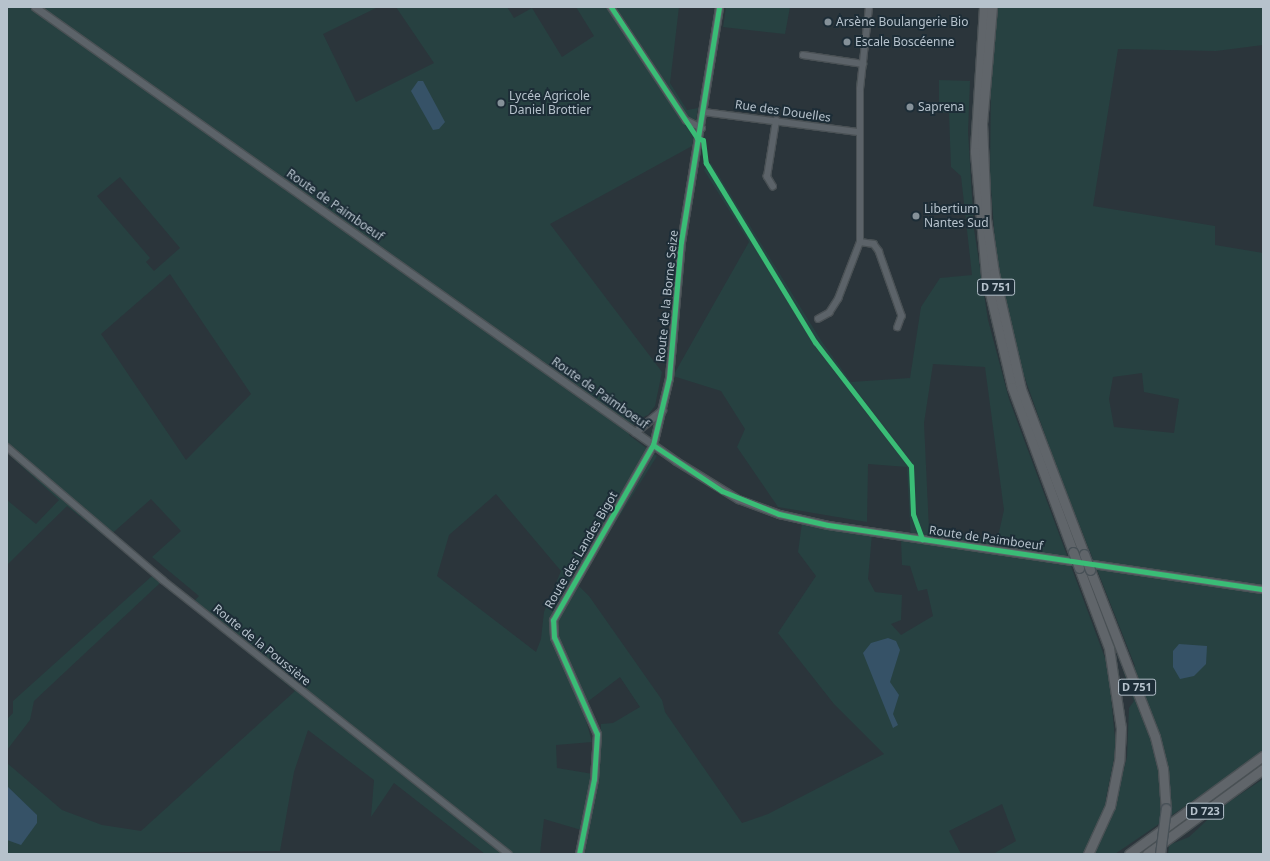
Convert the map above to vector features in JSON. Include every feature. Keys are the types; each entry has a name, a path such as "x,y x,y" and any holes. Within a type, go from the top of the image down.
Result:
{"highway":[{"name":"D 751","path":"984,7 975,152 986,276 1012,387 1109,648 1121,728 1113,792 1088,854"},
{"name":"D 751","path":"992,7 982,123 986,219 994,273 1021,389 1155,737 1164,774 1166,808 1160,854"},
{"name":"D 723","path":"1129,854 1263,756"},
{"name":"D 723","path":"1147,854 1263,769"}],"street":[{"name":"Route de Paimboeuf","path":"34,7 653,445 722,491 779,514 828,525 1263,589"},
{"path":"611,7 686,120 702,128"},
{"name":"Route de la Borne Seize","path":"653,445 662,410 682,242 702,128 719,7"},
{"path":"818,319 829,313 838,299 860,242 858,132 869,7"},
{"path":"803,55 863,64"},
{"name":"Rue des Douelles","path":"704,112 858,132"},
{"path":"773,187 767,177 776,121"},
{"path":"860,242 874,244 879,251 902,316 898,327"},
{"path":"635,432 662,410"},
{"name":"Route des Landes Bigot","path":"579,854 594,779 597,734 554,637 553,620 653,445"},
{"name":"Route de la Poussière","path":"7,447 163,580 509,854"}],"green space":[{"path":"7,7 378,7 323,34 356,102 434,63 396,7 507,7 514,18 532,8 562,57 594,36 576,7 679,7 670,83 687,110 698,108 692,146 550,224 662,372 655,406 648,415 636,420 629,435 657,456 577,584 589,596 662,700 665,712 742,823 768,814 884,754 834,704 778,633 816,576 798,552 802,523 872,534 868,579 875,592 902,595 901,620 891,624 901,635 933,616 927,589 918,591 910,566 902,565 901,540 911,541 907,467 868,464 867,522 778,507 737,447 745,429 721,391 673,376 749,242 704,170 711,163 822,342 851,382 910,378 921,307 940,278 972,275 961,176 951,167 949,113 939,112 939,80 970,81 968,132 974,229 988,320 1009,399 1108,666 1116,749 1106,798 1111,819 1127,757 1129,708 1134,701 1123,671 1135,666 1055,463 1022,370 1007,312 996,255 990,176 991,82 997,7 1263,7 1263,45 1216,51 1118,49 1093,206 1215,226 1215,245 1263,253 1263,753 1115,854 993,854 1016,841 1002,804 949,831 961,854 582,854 588,832 544,819 540,854 485,854 394,783 371,817 374,780 308,730 294,772 280,851 7,854 7,763 62,810 102,825 141,831 295,691 190,606 199,596 152,557 181,531 151,499 107,538 67,506 7,565 7,500 36,524 59,500 7,453","holes":["120,177 180,248 154,271 146,262 150,258 97,196","170,274 251,394 186,460 101,334","933,364 985,367 1004,510 997,541 929,530 924,423","1142,373 1144,392 1179,399 1174,433 1114,427 1109,399 1113,377","496,494 561,571 544,612 541,639 536,652 437,576 449,535","620,677 640,707 613,723 601,724 599,775 557,768 556,745 592,742 582,706"]},
{"path":"726,7 790,7 785,34 723,27"},
{"path":"152,576 160,583 34,701 30,720 7,750 7,719 13,713 13,701"},
{"path":"1263,779 1263,854 1168,854 1169,845 1189,837 1220,808"}],"water":[{"path":"418,81 423,81 445,122 439,129 433,130 411,91"},
{"path":"888,638 896,641 900,650 890,682 899,695 893,714 898,725 893,728 863,653 871,643"},
{"path":"1179,644 1207,646 1206,664 1194,676 1180,679 1173,667 1173,651"},
{"path":"7,786 37,815 37,823 21,845 7,840"}],"cycle path":[{"path":"611,7 697,138 703,140 706,163 815,342 911,466 913,514 922,539"},
{"path":"579,854 594,779 597,734 554,637 553,620 653,445 669,378 681,242 719,7"},
{"path":"653,445 722,491 779,514 828,525 1263,589"}],"place":[{"name":"Arsène Boulangerie Bio","path":"828,22"},
{"name":"Escale Boscéenne","path":"847,42"},
{"name":"Lycée Agricole Daniel Brottier","path":"501,103"},
{"name":"Saprena","path":"910,107"},
{"name":"Libertium Nantes Sud","path":"916,216"}]}
